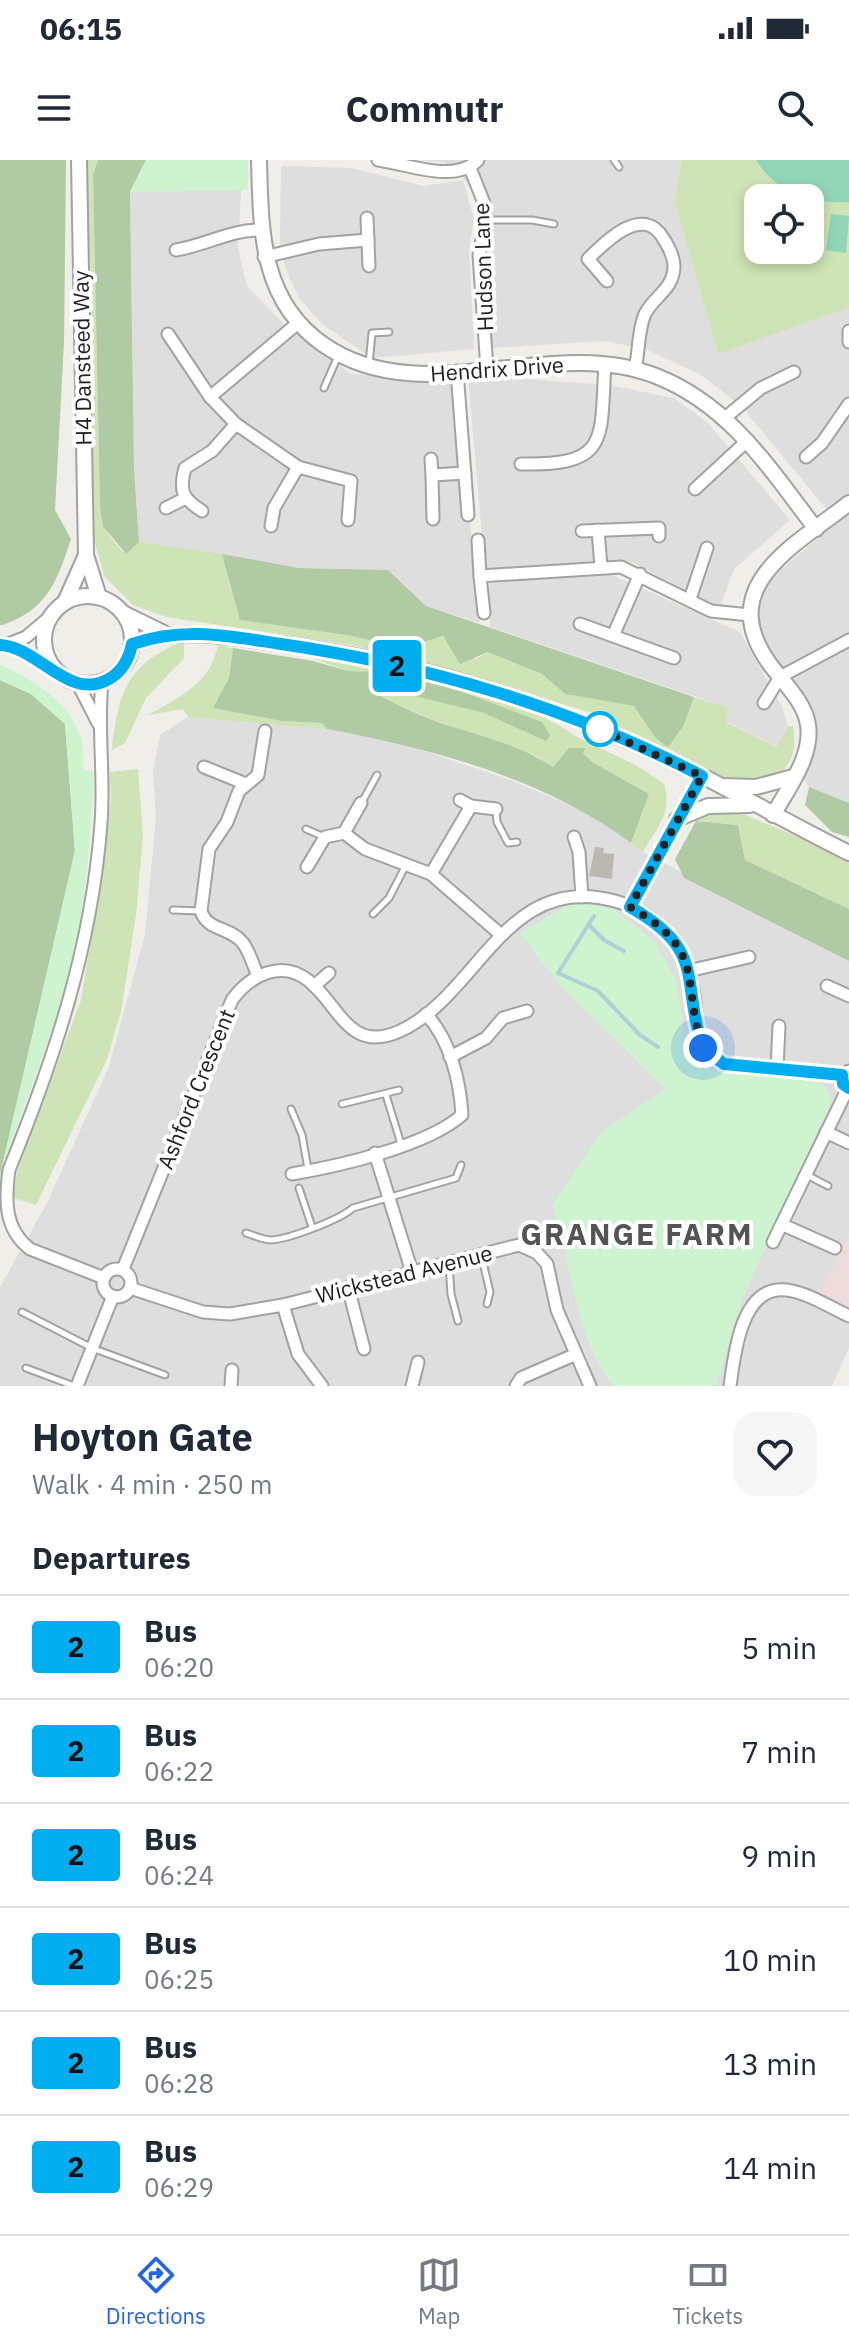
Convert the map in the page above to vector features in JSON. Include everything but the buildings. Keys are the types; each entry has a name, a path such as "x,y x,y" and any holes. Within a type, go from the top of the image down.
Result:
{"street":[{"name":"H4 Dansteed Way","path":"79,160 86,555 99,597"},
{"name":"Hendrix Drive","path":"259,160 260,230 264,257 276,294 298,323 338,355 369,369 404,375 605,364 635,369 688,391 726,417 748,440 816,529"},
{"path":"378,160 442,173 474,164"},
{"name":"Hudson Lane","path":"474,164 486,220 479,255 487,369"},
{"path":"367,218 369,266"},
{"path":"607,281 588,259 607,240 633,225 646,223 659,230 671,251 674,268 670,285 644,315 635,369"},
{"path":"176,250 203,246 230,232 260,230"},
{"path":"264,257 319,244 368,240"},
{"path":"210,397 298,323"},
{"path":"849,331 849,342"},
{"path":"168,334 181,359 210,397 236,424 298,467 351,481 348,520"},
{"path":"521,464 571,462 592,451 602,432 605,364"},
{"path":"457,371 468,515"},
{"path":"726,417 761,388 794,372"},
{"path":"806,457 822,443 849,404"},
{"path":"202,511 184,499 180,486 185,468 212,451 236,424"},
{"path":"695,489 748,440"},
{"path":"431,459 433,519"},
{"path":"271,526 274,508 298,467"},
{"path":"432,475 465,473"},
{"path":"166,508 184,499"},
{"path":"773,815 807,748 808,724 753,637 751,597 766,569 849,503"},
{"path":"582,531 659,528 659,536"},
{"path":"598,530 601,567"},
{"path":"478,540 484,613"},
{"path":"690,599 707,548"},
{"name":"H4 Dansteed Way","path":"65,602 86,555"},
{"path":"480,576 621,567 711,611 750,615"},
{"path":"613,636 640,574"},
{"path":"3,645 26,637 65,602 76,598 99,597 164,633"},
{"path":"78,684 102,682 126,663 132,644 123,613"},
{"path":"51,616 46,626 44,649 54,669"},
{"path":"580,624 674,658"},
{"path":"132,644 164,633 234,637 344,653 454,681 595,727 649,750 849,853"},
{"path":"764,703 780,677 849,640"},
{"path":"3,645 78,684 98,723"},
{"path":"102,682 98,723 103,772 101,823 86,941 71,1003 9,1170 6,1194 7,1214 20,1241 30,1249 104,1278"},
{"path":"265,731 258,775 239,791 227,822 209,849 201,911 211,925 230,931 243,942 257,974 293,973 314,986 342,1021 370,1038 389,1036 426,1014 500,934 523,914 554,901 582,897 614,900 630,907 653,920 672,937 688,971 703,1048 724,1064 846,1073 842,1081 848,1088 773,1242"},
{"path":"204,767 246,784"},
{"path":"630,907 702,776"},
{"path":"719,786 756,787 793,777"},
{"path":"307,867 325,837 344,833 361,803"},
{"path":"431,874 466,803 496,809"},
{"path":"677,819 708,806 755,805"},
{"path":"344,833 365,849 431,874 500,934"},
{"path":"574,837 579,852 582,897"},
{"path":"688,971 749,957"},
{"path":"314,986 329,973"},
{"name":"Ashford Crescent","path":"123,1269 232,1000 243,984 257,974"},
{"path":"827,986 849,996"},
{"path":"450,1057 486,1038 503,1018 527,1011"},
{"path":"292,1174 401,1144 447,1128 462,1115 461,1093 450,1057 443,1038 426,1014"},
{"path":"777,1068 779,1026"},
{"path":"826,1132 849,1143"},
{"path":"375,1153 412,1272"},
{"path":"783,1225 835,1248"},
{"name":"Wickstead Avenue","path":"130,1288 203,1312 230,1314 283,1305 519,1245 537,1253 547,1264 557,1310 590,1386"},
{"path":"114,1269 123,1269 130,1275 130,1288 125,1295 113,1296 106,1291 104,1278 114,1269"},
{"path":"348,1287 364,1349"},
{"path":"730,1386 735,1349 747,1316 760,1298 777,1290 799,1294 849,1316"},
{"path":"76,1386 113,1296"},
{"path":"283,1305 298,1354 322,1386"},
{"path":"516,1386 521,1378 574,1355"},
{"path":"412,1386 418,1362"},
{"path":"231,1386 232,1370"}],"lane":[{"path":"614,160 619,167"},
{"path":"486,220 532,220 554,224"},
{"path":"369,369 372,333 389,332"},
{"path":"324,388 338,355"},
{"path":"361,803 377,775"},
{"path":"496,809 497,822 508,843 517,842"},
{"path":"306,829 325,837"},
{"path":"373,914 389,898 406,864"},
{"path":"173,910 201,911"},
{"path":"342,1104 399,1090"},
{"path":"386,1095 401,1144"},
{"path":"291,1109 302,1135 308,1171"},
{"path":"246,1233 270,1240 312,1227 342,1217 353,1208 456,1178 461,1165"},
{"path":"806,1175 828,1186"},
{"path":"299,1188 312,1227"},
{"path":"481,1253 490,1292 487,1304"},
{"path":"448,1262 458,1321"},
{"path":"22,1312 92,1348 165,1375"},
{"path":"26,1368 76,1386"}],"shaded area":[{"path":"410,160 681,160 675,203 718,354 849,308 849,803 809,787 803,778 814,746 812,723 757,632 757,590 837,522 743,408 701,375 646,349 604,341 491,348 485,254 494,206 444,162"},
{"path":"281,166 351,168 424,186 463,180 474,219 469,250 474,349 372,358 323,325 298,297 285,266 280,243"},
{"path":"241,190 238,248 247,286 285,325 351,374 455,377 480,623 426,606 388,570 299,568 139,542 134,469 130,192"},
{"path":"468,375 609,385 674,398 707,422 790,520 734,569 720,606 713,606 634,563 606,560 485,571"},
{"path":"605,572 740,632 782,707 788,726 778,747 727,722 727,707 490,627 487,590 491,583"},
{"path":"188,717 327,729 397,742 511,780 595,816 643,852 849,960 849,1348 832,1386 0,1386 0,1287 47,1203 109,1067 145,934 156,818 153,771 160,735"},
{"path":"849,1235 849,1308 820,1295"}],"green space":[{"path":"0,160 66,160 64,341 55,510 71,539 49,592 31,611 3,625 0,625"},
{"path":"86,160 98,160 93,175 100,507 108,533 120,549 126,554 139,542 222,554 241,620 353,636 401,649 443,636 476,659 488,652 542,674 565,694 635,706 666,746 664,751 592,713 461,673 352,645 166,617 133,605 104,576 93,536"},
{"path":"98,160 146,160 130,192 134,469 139,542 126,554 103,526 100,507 93,175"},
{"path":"146,160 248,160 248,190 130,192"},
{"path":"681,160 849,160 849,308 718,354 675,203"},
{"path":"756,160 849,160 849,202 824,201 824,184 779,184"},
{"path":"831,214 849,216 846,253 826,250"},
{"path":"222,554 299,568 388,570 426,606 694,697 684,725 668,748 655,737 634,706 565,694 542,674 488,652 460,664 443,636 401,649 353,636 240,620"},
{"path":"184,641 184,658 146,698 125,743 112,750 122,696 129,682 150,660"},
{"path":"218,645 233,648 229,678 214,708 281,721 322,723 327,729 188,717 183,709 148,715 182,695 201,679 209,669"},
{"path":"233,648 313,661 348,671 380,672 441,684 542,722 550,735 546,741 484,713 378,687 382,697 435,721 510,746 553,767 569,748 585,748 583,753 592,762 649,794 631,843 562,801 486,769 406,746 327,729 322,723 281,721 213,708 229,678"},
{"path":"295,652 395,671 462,688 557,724 664,784 666,803 662,819 643,852 631,843 649,794 592,762 583,753 553,768 538,757 433,720 382,697 378,686 484,713 550,739 380,672 348,671"},
{"path":"0,665 25,677 59,703 76,725 81,738 83,770 94,771 88,858 70,972 20,1119 0,1192 0,1175 75,851 65,724 31,694 0,680"},
{"path":"0,680 31,694 65,724 75,851 0,1175"},
{"path":"694,697 727,707 727,723 777,747 788,726 793,726 794,749 786,767 774,779 726,779 687,762 688,759 668,748 684,725"},
{"path":"138,769 143,836 136,915 121,1011 107,1059 36,1205 13,1198 17,1172 81,1000 103,864 111,800 110,772"},
{"path":"809,787 849,803 849,837 832,832 805,805"},
{"path":"713,811 745,815 849,858 849,909 745,860 738,825 692,820"},
{"path":"696,821 738,825 745,860 849,909 849,961 684,878 675,859"},
{"path":"574,902 614,909 655,942 676,981 686,1046 711,1070 823,1083 832,1101 742,1299 716,1386 614,1386 601,1369 583,1325 552,1205 600,1133 666,1089 561,987 520,933"}],"waterway":[{"path":"594,916 558,973 598,991 640,1035 658,1047"},
{"path":"589,925 604,940 624,951"}],"bus line":[{"name":"2","path":"0,645 28,653 78,684 91,685 112,678 120,671 132,644 164,633 199,633 344,653 502,695 595,727 702,776 630,907 653,920 672,937 683,956 694,991 698,1036 710,1056 724,1064 842,1075 843,1084 849,1088"}],"district":[{"name":"GRANGE FARM","path":"637,1235"}],"route":[{"path":"600,729 595,727 702,776 630,907 653,920 672,937 683,956 694,991 698,1036 703,1048"}]}
